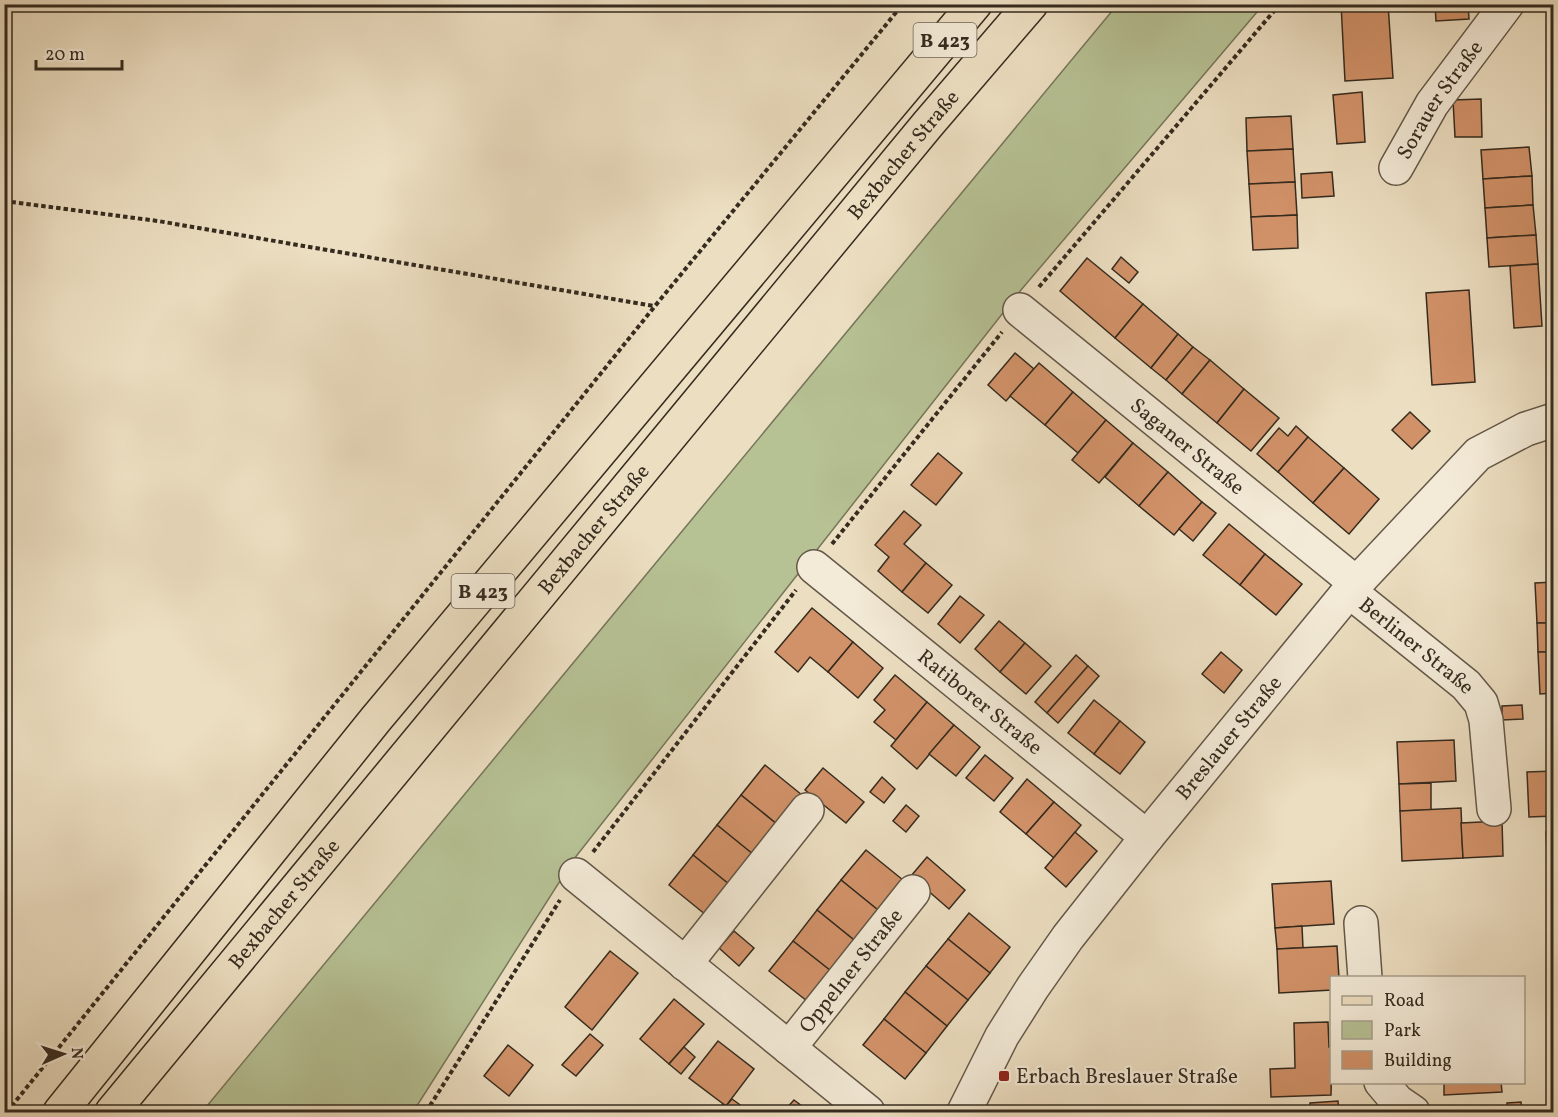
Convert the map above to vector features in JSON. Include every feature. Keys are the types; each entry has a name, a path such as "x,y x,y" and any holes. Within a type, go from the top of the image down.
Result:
{"main road":[{"name":"Bexbacher Straße","path":"60,1113 376,719 975,4"},
{"name":"Bexbacher Straße","path":"112,1113 905,152 1031,4"}],"street":[{"name":"Sorauer Straße","path":"1396,168 1432,104 1507,4"},
{"name":"Saganer Straße","path":"1020,310 1352,587"},
{"name":"Breslauer Straße","path":"964,1113 1002,1036 1068,937 1352,587 1478,454 1526,429 1554,420"},
{"name":"Ratiborer Straße","path":"814,567 1147,837"},
{"name":"Berliner Straße","path":"1352,587 1466,685 1481,703 1486,720 1494,809"},
{"path":"685,964 807,810"},
{"name":"Oppelner Straße","path":"576,875 868,1113"},
{"name":"Oppelner Straße","path":"789,1048 912,892"},
{"path":"1361,923 1365,976"},
{"path":"1382,1084 1397,1101 1413,1113"}],"path":[{"path":"7,1113 655,306 903,4"},
{"path":"4,201 158,221 655,306"}],"green space":[{"path":"1117,5 1263,5 1021,290 574,859 413,1112 202,1112"}],"building":[{"path":"1341,4 1388,4 1393,78 1345,81"},
{"path":"1435,4 1468,4 1469,19 1436,21"},
{"path":"1362,92 1365,142 1337,144 1333,95"},
{"path":"1481,99 1482,137 1455,137 1453,100"},
{"path":"1291,116 1293,149 1247,151 1246,118"},
{"path":"1529,147 1532,176 1483,179 1481,150"},
{"path":"1293,149 1295,182 1249,184 1247,151"},
{"path":"1332,172 1334,196 1302,198 1301,174"},
{"path":"1532,176 1533,205 1485,208 1483,179"},
{"path":"1295,182 1297,215 1251,217 1249,184"},
{"path":"1533,205 1536,235 1487,238 1485,208"},
{"path":"1297,215 1298,248 1253,250 1251,217"},
{"path":"1536,235 1538,264 1489,267 1487,238"},
{"path":"1121,257 1138,272 1129,283 1112,269"},
{"path":"1087,258 1143,304 1115,338 1060,291"},
{"path":"1538,264 1542,326 1514,328 1510,266"},
{"path":"1469,290 1475,382 1432,385 1426,293"},
{"path":"1143,304 1178,334 1151,368 1115,338"},
{"path":"1178,334 1193,347 1166,380 1151,368"},
{"path":"1193,347 1210,360 1182,394 1166,380"},
{"path":"1015,353 1034,369 1006,401 988,385"},
{"path":"1210,360 1244,389 1217,423 1182,394"},
{"path":"1039,363 1073,392 1045,425 1010,396"},
{"path":"1244,389 1279,418 1251,451 1217,423"},
{"path":"1073,392 1106,420 1078,453 1045,425"},
{"path":"1410,412 1430,431 1412,449 1392,430"},
{"path":"1106,420 1133,443 1099,483 1072,460"},
{"path":"1296,426 1308,437 1278,472 1257,454 1279,428 1288,436"},
{"path":"1308,437 1344,468 1313,503 1278,472"},
{"path":"1133,443 1168,472 1139,506 1105,477"},
{"path":"938,453 962,473 936,505 911,485"},
{"path":"1344,468 1379,499 1349,534 1313,503"},
{"path":"1168,472 1202,502 1174,535 1139,506"},
{"path":"1202,502 1216,513 1193,541 1179,529"},
{"path":"904,511 921,525 904,544 926,563 902,592 878,571 889,557 875,545"},
{"path":"1229,524 1265,554 1240,585 1203,555"},
{"path":"1265,554 1302,584 1276,615 1240,585"},
{"path":"926,563 952,585 928,613 902,592"},
{"path":"1554,582 1554,623 1537,623 1535,583"},
{"path":"960,596 984,615 960,643 938,624"},
{"path":"812,608 853,642 828,672 810,657 798,672 775,652"},
{"path":"999,621 1025,643 1000,672 975,649"},
{"path":"1537,623 1554,623 1554,652 1538,652"},
{"path":"853,642 883,668 858,698 828,672"},
{"path":"1025,643 1051,666 1026,694 1000,672"},
{"path":"1221,652 1242,670 1224,693 1202,674"},
{"path":"1538,652 1554,652 1554,693 1540,694"},
{"path":"1076,655 1088,666 1047,713 1035,702"},
{"path":"1088,666 1099,676 1058,723 1047,713"},
{"path":"895,675 927,702 896,740 874,722 885,710 874,700"},
{"path":"1094,700 1120,721 1094,754 1068,733"},
{"path":"927,702 954,725 917,769 891,746"},
{"path":"1522,705 1523,719 1502,720 1502,706"},
{"path":"1120,721 1145,742 1120,774 1094,754"},
{"path":"954,725 980,747 956,776 929,754"},
{"path":"1454,740 1456,781 1399,784 1397,742"},
{"path":"985,755 1013,778 994,801 966,778"},
{"path":"765,765 802,795 778,825 741,795"},
{"path":"823,768 864,802 846,823 805,790"},
{"path":"1554,771 1554,816 1529,817 1527,772"},
{"path":"882,777 895,789 884,803 870,792"},
{"path":"1027,779 1054,802 1026,834 1000,812"},
{"path":"1431,783 1431,810 1400,811 1399,784"},
{"path":"741,795 778,825 754,855 717,825"},
{"path":"1054,802 1081,825 1054,858 1026,834"},
{"path":"906,805 919,816 906,832 893,821"},
{"path":"1461,808 1463,858 1402,861 1400,811"},
{"path":"1502,821 1503,856 1463,858 1461,823"},
{"path":"717,825 754,855 730,885 693,855"},
{"path":"1554,831 1554,869 1548,869 1546,832"},
{"path":"1075,832 1097,851 1066,887 1045,868"},
{"path":"866,850 903,880 878,910 841,880"},
{"path":"693,855 730,885 706,915 669,885"},
{"path":"927,857 965,890 949,909 911,876"},
{"path":"1548,869 1554,869 1554,898 1550,898"},
{"path":"841,880 878,910 854,940 817,910"},
{"path":"1331,881 1334,924 1275,928 1272,884"},
{"path":"1550,898 1554,898 1554,938 1552,938"},
{"path":"817,910 854,940 831,971 793,941"},
{"path":"969,913 1010,947 990,973 948,939"},
{"path":"1302,926 1303,948 1277,949 1275,928"},
{"path":"734,931 754,948 739,966 719,948"},
{"path":"948,939 990,973 968,1000 926,966"},
{"path":"793,941 831,971 807,1001 769,971"},
{"path":"1337,946 1339,976 1330,976 1330,990 1279,993 1277,949"},
{"path":"610,951 638,973 592,1030 565,1007"},
{"path":"926,966 968,1000 947,1026 905,992"},
{"path":"905,992 947,1026 926,1053 884,1019"},
{"path":"674,999 704,1024 669,1064 640,1039"},
{"path":"884,1019 926,1053 905,1079 863,1045"},
{"path":"1328,1022 1331,1095 1271,1097 1270,1069 1295,1068 1294,1023"},
{"path":"590,1034 603,1045 576,1076 562,1065"},
{"path":"718,1041 754,1069 726,1106 689,1078"},
{"path":"508,1045 533,1065 509,1096 484,1076"},
{"path":"684,1047 695,1057 681,1074 669,1064"},
{"path":"1444,1084 1501,1084 1502,1092 1444,1095"},
{"path":"732,1099 750,1112 717,1112 723,1104 726,1106"},
{"path":"794,1100 810,1112 783,1112"},
{"path":"1338,1101 1339,1112 1310,1112 1310,1103"},
{"path":"1521,1102 1522,1112 1508,1112 1507,1103"}],"place":[{"name":"Erbach Breslauer Straße","path":"1004,1076"}]}
